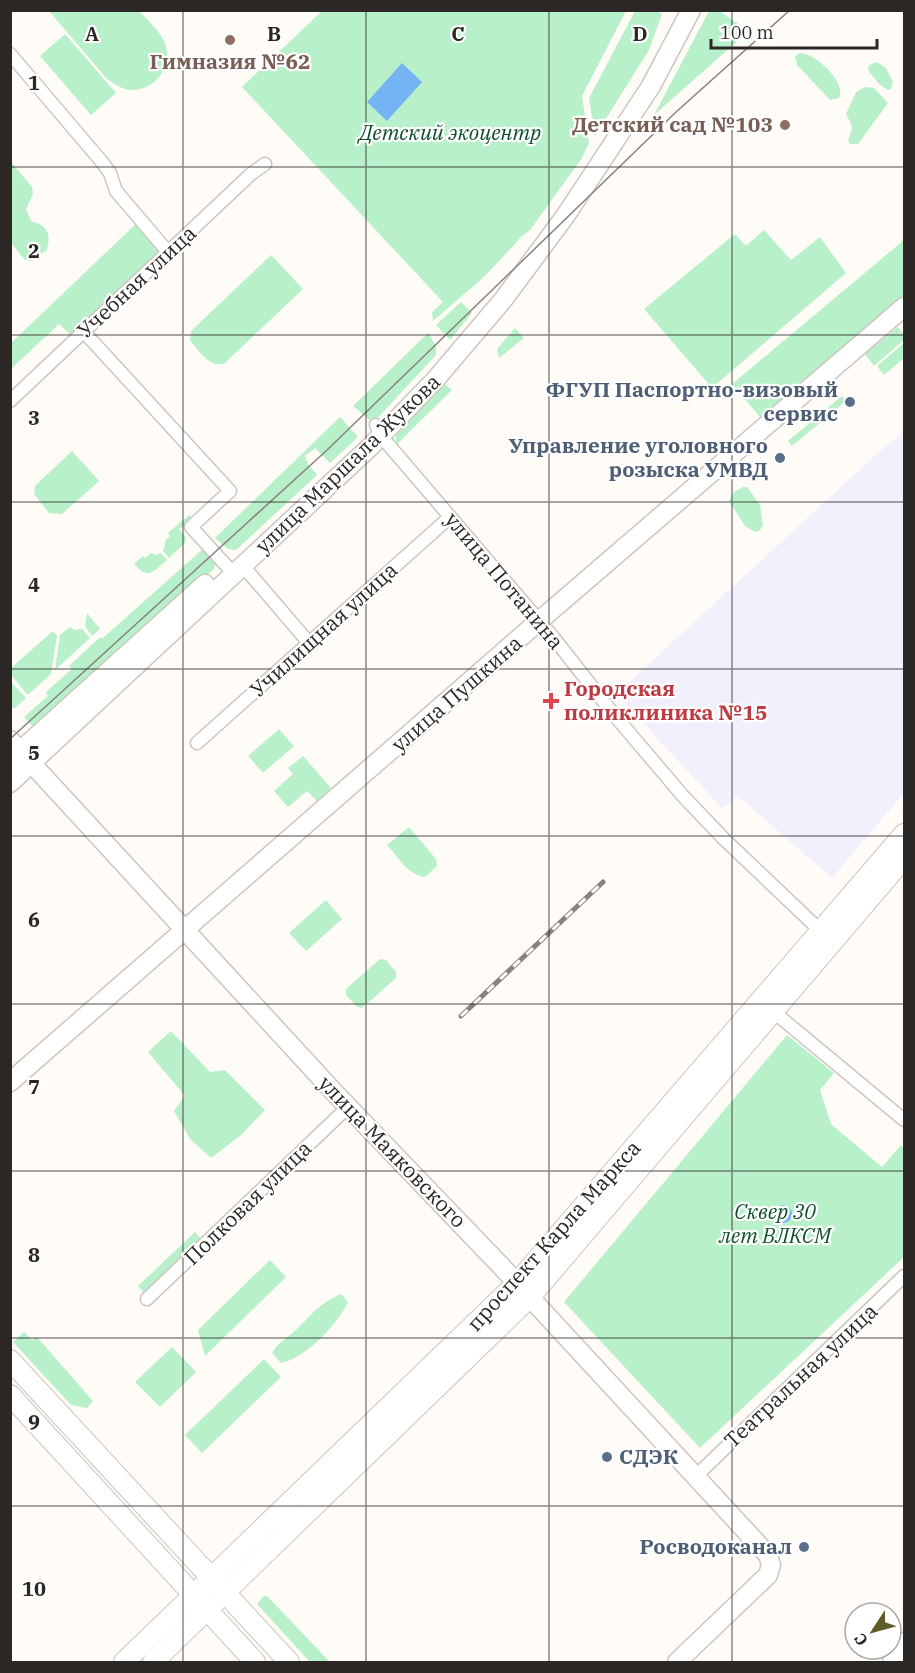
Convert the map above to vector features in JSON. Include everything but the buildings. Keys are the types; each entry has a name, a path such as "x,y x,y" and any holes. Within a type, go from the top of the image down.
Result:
{"main road":[{"name":"улица Маршала Жукова","path":"379,431 454,341 557,209 641,79 678,10"},
{"name":"улица Маршала Жукова","path":"10,783 19,754 234,568 453,359 503,300 586,186 639,105 677,40 691,10"},
{"name":"улица Пушкина","path":"10,1082 539,621 904,307"},
{"name":"улица Маяковского","path":"19,754 186,930 348,1107 524,1290 768,1555 771,1565 768,1575 761,1584 677,1662"},
{"name":"проспект Карла Маркса","path":"153,1662 201,1604 524,1290 827,937 904,834"},
{"name":"проспект Карла Маркса","path":"827,937 904,858"},
{"path":"10,1360 289,1662"},
{"path":"10,1395 255,1662"},
{"name":"проспект Карла Маркса","path":"124,1662 201,1604"},
{"path":"892,1662 904,1642"}],"street":[{"path":"10,54 102,162 110,173 116,191 168,252"},
{"name":"Учебная улица","path":"10,401 251,174 265,164"},
{"path":"84,332 230,491 191,527 310,644"},
{"name":"улица Потанина","path":"379,431 683,796 724,839 827,937"},
{"name":"Училищная улица","path":"197,743 450,517"},
{"path":"768,1007 904,1120"},
{"name":"Полковая улица","path":"147,1299 348,1107"},
{"name":"Театральная улица","path":"696,1476 904,1276"}],"shaded area":[{"path":"904,431 904,793 832,878 738,796 722,808 616,694"}],"green space":[{"path":"49,11 139,11 163,39 167,52 165,68 148,86 140,89 125,89 107,79"},
{"name":"Детский экоцентр","path":"322,11 626,11 582,96 589,143 582,158 530,230 485,276 433,321 432,312 443,302 242,87"},
{"path":"635,11 657,11 662,14 649,50 595,136 589,98"},
{"path":"709,11 719,11 749,31 654,115"},
{"path":"65,34 116,93 91,115 40,56"},
{"path":"800,53 814,58 828,70 838,84 839,98 830,100 797,65 795,56"},
{"path":"877,62 886,68 893,82 891,89 888,90 879,84 868,70 869,65"},
{"path":"865,87 874,88 888,103 858,144 850,144 848,140 852,127 846,114 856,92"},
{"path":"10,161 32,187 33,194 26,209 31,221 45,228 49,239 47,250 31,261 25,260 11,243"},
{"path":"139,221 166,252 74,338 59,324 11,369 11,343"},
{"path":"764,230 791,260 820,237 846,273 712,388 644,309 735,234 746,246"},
{"path":"904,240 904,295 760,417 732,384"},
{"path":"271,255 303,289 225,363 215,364 201,354 190,340 191,331"},
{"path":"461,302 472,313 450,340 436,325"},
{"path":"898,327 904,335 904,340 874,366 865,354"},
{"path":"515,328 524,338 499,358 497,349"},
{"path":"428,333 436,346 436,355 373,423 353,406"},
{"path":"904,343 904,358 884,375 877,366"},
{"path":"445,384 452,390 396,445 396,435"},
{"path":"842,396 846,401 792,446 788,441"},
{"path":"340,417 358,437 330,463 315,448 305,456 317,475 236,550 228,549 215,538"},
{"path":"72,451 99,481 62,514 49,513 34,494 35,486"},
{"path":"747,487 760,505 763,525 755,532 745,526 729,501 734,492"},
{"path":"189,515 192,518 179,529 186,537 185,543 169,558 163,551 165,541 170,536 168,533"},
{"path":"204,548 216,559 214,569 38,732 24,717 48,696 46,693 48,690 72,669 69,666"},
{"path":"151,553 156,555 161,553 167,560 154,571 143,572 134,564 143,556 145,558"},
{"path":"87,613 100,629 92,636 85,626"},
{"path":"70,627 75,630 82,629 90,638 55,670 60,635"},
{"path":"53,631 57,636 51,674 27,694 11,675 11,668"},
{"path":"10,681 26,698 14,709 11,705"},
{"path":"279,729 294,746 263,773 248,756"},
{"path":"303,756 331,788 317,801 307,791 288,807 274,791 293,774 288,768"},
{"path":"409,827 436,859 437,866 425,877 408,869 387,845"},
{"path":"326,900 342,919 306,951 289,933"},
{"path":"380,959 386,960 396,972 396,978 362,1008 357,1007 346,995 346,989"},
{"path":"171,1031 210,1072 225,1070 265,1110 240,1136 211,1158 190,1139 174,1111 185,1096 148,1052"},
{"name":"Сквер 30 лет ВЛКСМ","path":"787,1035 834,1073 820,1090 831,1124 882,1167 901,1145 904,1148 904,1257 700,1448 564,1302"},
{"path":"195,1232 204,1242 147,1296 138,1286"},
{"path":"270,1260 286,1277 205,1356 198,1330"},
{"path":"341,1294 348,1302 329,1330 300,1355 281,1363 272,1353 277,1346 322,1305"},
{"path":"24,1332 32,1340 37,1337 93,1401 87,1408 71,1405 13,1342"},
{"path":"172,1347 196,1372 160,1407 135,1382"},
{"path":"264,1359 281,1377 202,1453 185,1435"},
{"path":"264,1596 267,1596 330,1662 310,1662 257,1604"}],"water":[{"path":"402,63 422,82 387,121 367,102"},
{"path":"783,1205 791,1210 792,1214 787,1222 783,1223 775,1218 774,1214 779,1206"}],"tram line":[{"path":"10,739 326,451 676,112 790,10"}],"railway":[{"path":"461,1016 603,882"}],"place":[{"name":"Гимназия №62","path":"230,40"},
{"name":"Детский сад №103","path":"785,125"},
{"name":"ФГУП Паспортно-визовый сервис","path":"850,402"},
{"name":"Управление уголовного розыска УМВД","path":"780,458"},
{"name":"Городская поликлиника №15","path":"551,701"},
{"name":"СДЭК","path":"607,1457"},
{"name":"Росводоканал","path":"804,1547"}]}
